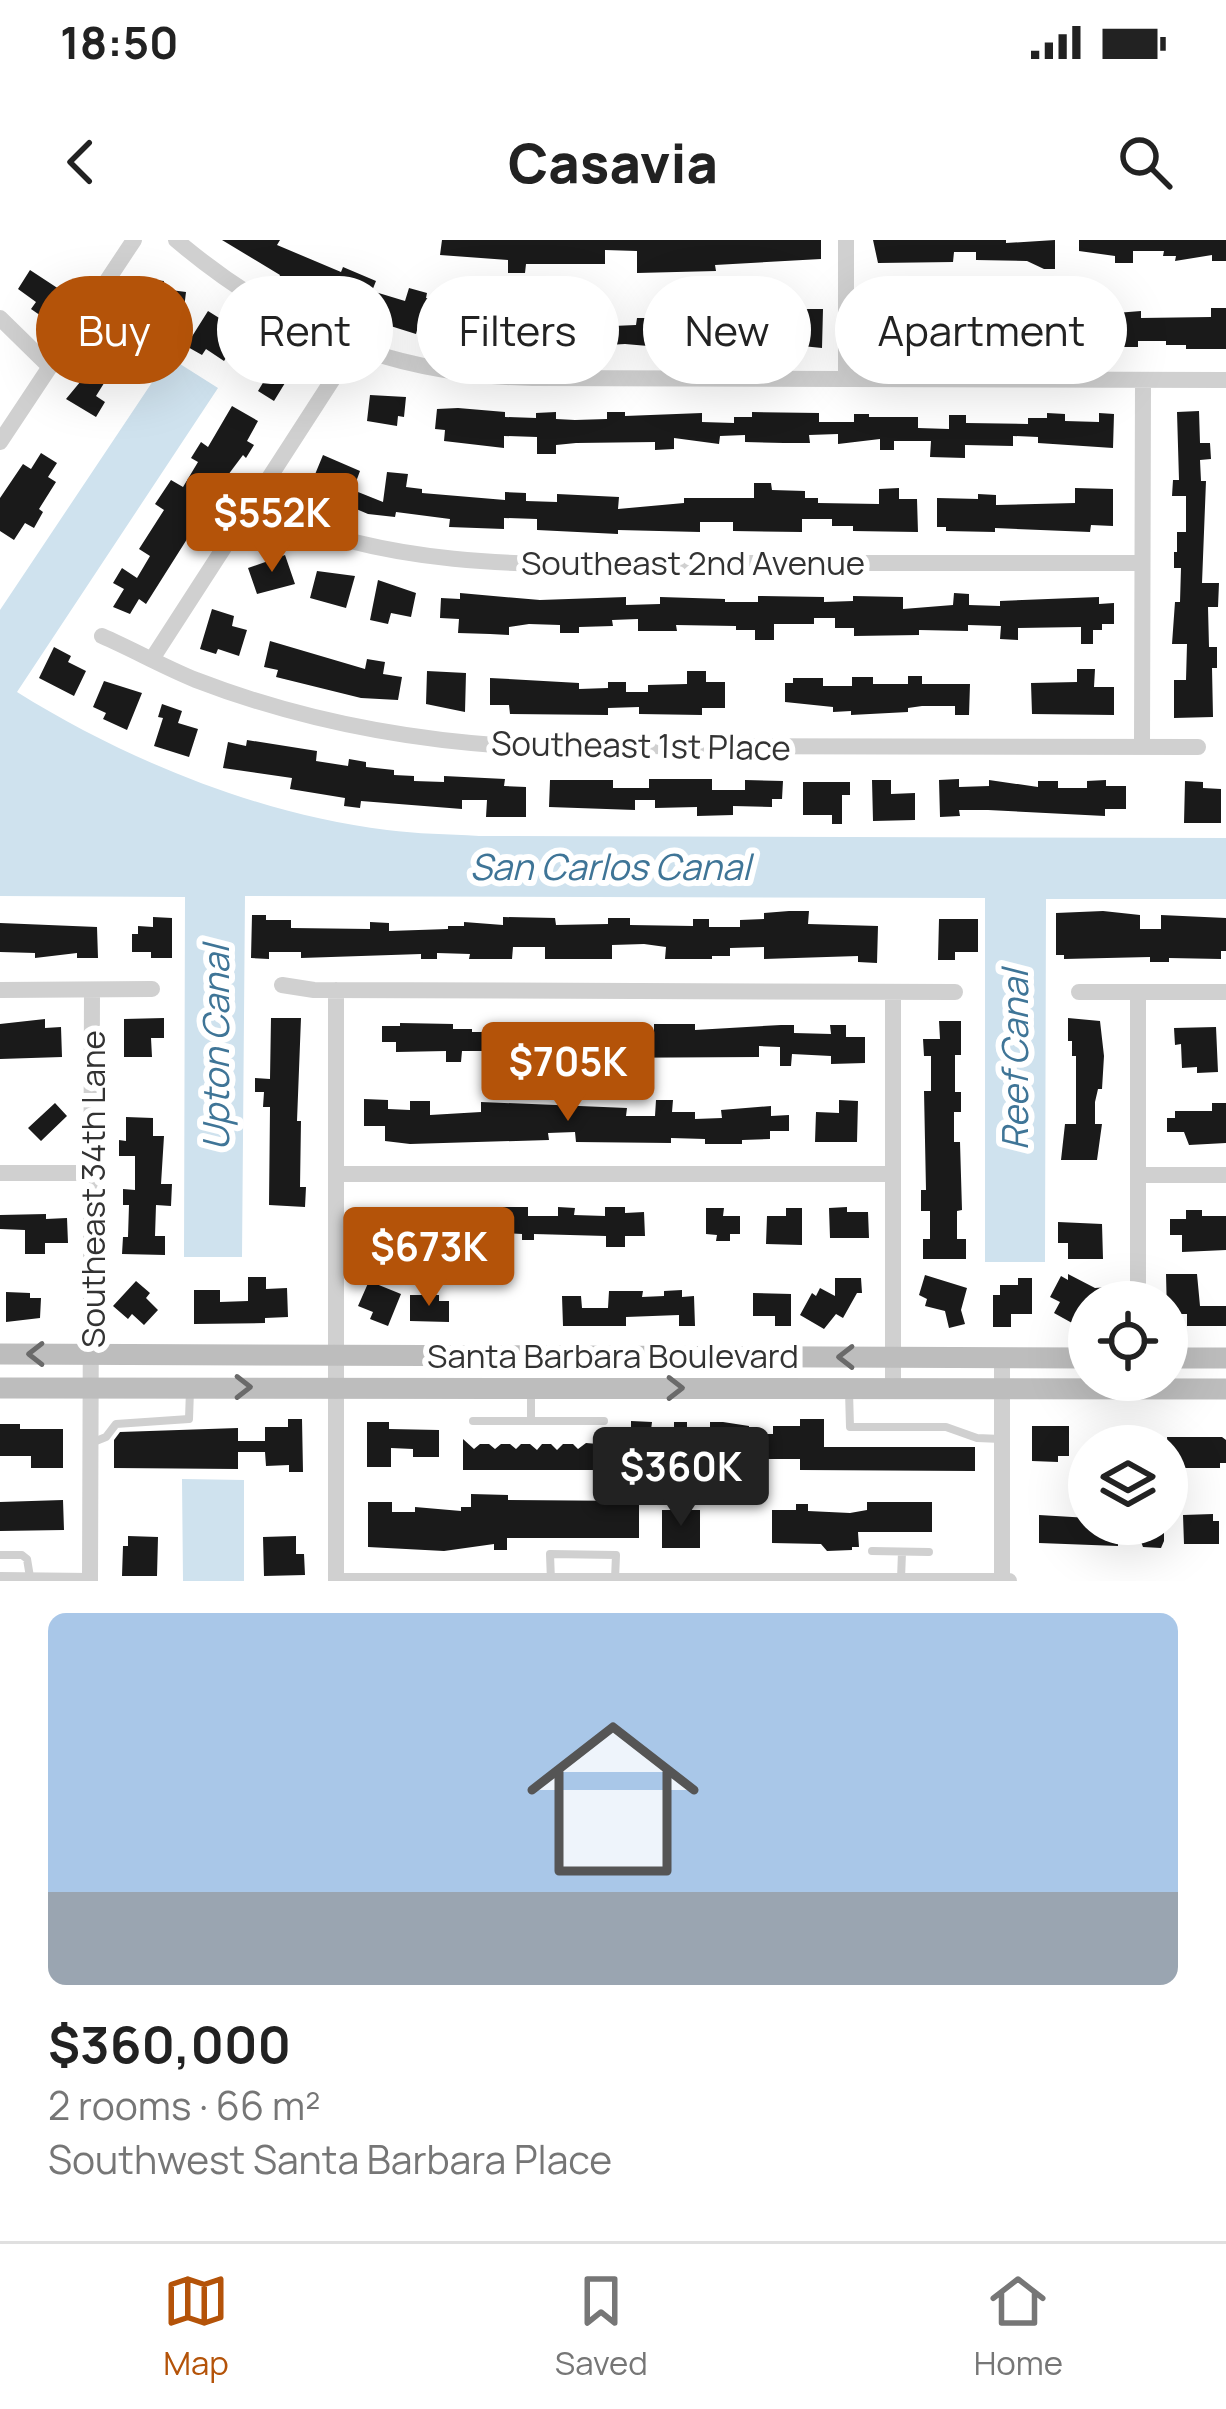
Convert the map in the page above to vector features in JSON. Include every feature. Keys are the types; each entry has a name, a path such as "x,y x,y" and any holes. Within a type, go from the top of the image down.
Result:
{"main road":[{"name":"Santa Barbara Boulevard","path":"0,1354 1068,1358"},
{"path":"611,1358 612,1388"},
{"path":"1188,1358 1226,1358"},
{"name":"Santa Barbara Boulevard","path":"0,1388 1068,1387"},
{"name":"Santa Barbara Boulevard","path":"1188,1387 1226,1389"}],"street":[{"path":"110,276 134,240"},
{"path":"176,240 225,276"},
{"path":"846,240 846,276"},
{"path":"0,318 36,353"},
{"path":"393,359 497,377 835,380"},
{"path":"1127,380 1226,380"},
{"path":"1142,746 1143,380"},
{"path":"0,442 37,384"},
{"path":"152,658 330,384"},
{"name":"Southeast 2nd Avenue","path":"253,505 363,543 447,557 598,563 1140,563"},
{"name":"Southeast 1st Place","path":"103,636 189,677 286,710 347,727 443,742 1198,747"},
{"path":"282,985 336,990 955,992"},
{"path":"0,990 152,989"},
{"name":"Southeast 34th Lane","path":"90,1581 92,990"},
{"path":"336,990 336,1581 1006,1581 1002,1358"},
{"path":"892,1389 893,992"},
{"path":"1079,992 1226,992"},
{"path":"1138,992 1138,1281"},
{"path":"0,1173 91,1173"},
{"path":"338,1174 892,1174"},
{"path":"1138,1175 1226,1175"},
{"path":"0,1580 90,1581"}],"lane":[{"path":"90,1443 106,1437 116,1424 189,1419 190,1388"},
{"path":"531,1388 531,1421"},
{"path":"849,1389 850,1427 946,1427 976,1438 1003,1439"},
{"path":"473,1420 604,1421"},
{"path":"872,1551 929,1552"},
{"path":"901,1581 902,1552"},
{"path":"551,1581 550,1554 616,1555 615,1581"},
{"path":"0,1555 27,1559 30,1580"}],"water":[{"path":"193,372 218,388 17,692 103,740 242,797 339,822 410,832 1226,838 1226,899 1046,899 1045,1262 985,1262 985,898 245,896 242,1257 184,1257 185,897 0,896 0,610 151,384 193,384"},
{"path":"182,1479 244,1480 244,1581 183,1581"}],"building":[{"path":"222,240 280,240 277,245 341,272 343,267 364,276 280,276"},
{"path":"442,240 821,240 821,259 715,265 716,271 637,273 637,251 605,250 605,264 526,264 525,273 508,273 508,260 440,255"},
{"path":"873,240 1055,240 1055,269 1027,261 976,260 976,252 954,252 953,262 878,263"},
{"path":"1079,240 1226,240 1226,261 1212,261 1212,255 1175,261 1176,256 1163,256 1164,251 1133,251 1133,263 1115,263 1115,256 1079,251"},
{"path":"30,270 39,276 36,302 18,289"},
{"path":"409,288 417,290 416,334 393,327 393,297 405,301"},
{"path":"1211,308 1226,308 1226,349 1186,349 1186,345 1166,345 1166,341 1138,341 1138,347 1127,347 1127,312 1141,311 1141,318 1211,317"},
{"path":"811,309 823,309 822,348 811,347"},
{"path":"208,311 217,317 217,356 206,349 202,355 193,350 193,335"},
{"path":"637,318 643,318 643,346 619,344 619,326 636,325"},
{"path":"78,384 104,384 96,396 105,402 96,417 66,399"},
{"path":"262,384 284,384 274,401 258,391"},
{"path":"370,395 406,397 404,417 398,416 397,426 367,421"},
{"path":"232,406 258,421 247,441 254,445 225,479 146,604 139,599 130,614 113,607 124,589 113,583 122,568 137,578 150,556 139,549 164,510 155,504 171,480 183,487 198,462 191,458 201,442 208,447"},
{"path":"437,409 505,412 505,417 536,418 536,413 556,412 556,419 575,420 607,419 607,412 625,412 625,416 702,413 702,422 734,423 734,417 752,417 752,412 819,413 819,422 854,422 854,414 869,414 918,417 918,428 949,429 949,415 966,415 966,423 1028,424 1028,418 1047,418 1047,413 1065,414 1065,421 1099,422 1099,413 1114,414 1113,448 1038,443 1038,437 1013,436 1013,446 965,445 965,458 930,457 931,441 894,441 894,450 880,450 880,439 838,444 838,434 809,435 810,443 745,442 745,435 720,436 719,444 674,438 674,449 655,450 655,442 576,443 556,445 556,454 537,454 537,437 504,436 504,448 444,441 445,430 435,429"},
{"path":"1199,411 1200,443 1210,443 1211,459 1200,460 1201,481 1206,481 1202,583 1219,583 1218,607 1208,607 1209,647 1217,647 1217,668 1212,668 1213,717 1174,718 1174,680 1186,680 1187,644 1172,644 1181,568 1174,568 1174,552 1177,532 1186,532 1186,496 1172,496 1173,480 1179,480 1177,412"},
{"path":"41,453 57,463 48,477 56,482 39,509 43,512 34,528 25,523 14,540 0,531 0,498 23,464 31,469"},
{"path":"323,455 360,471 353,490 383,502 387,472 408,474 406,487 422,489 422,493 505,500 505,492 526,493 526,501 557,502 557,494 619,497 618,509 684,503 684,498 754,498 754,483 771,483 772,490 805,491 805,498 818,498 818,503 879,504 879,489 899,488 899,499 917,499 918,532 853,531 853,526 832,526 832,519 802,519 802,532 733,531 733,522 700,522 700,532 618,530 618,534 537,530 537,519 504,518 504,529 449,527 450,519 396,512 395,517 368,514 309,489"},
{"path":"1075,488 1113,489 1113,526 1091,525 1090,532 946,531 946,527 937,527 937,498 978,499 978,494 996,495 996,505 1075,503"},
{"path":"285,555 295,584 257,594 248,568"},
{"path":"317,571 355,576 346,608 310,598"},
{"path":"378,580 416,593 411,617 391,613 388,624 370,620"},
{"path":"460,593 540,600 626,597 626,605 660,604 660,597 758,602 758,596 824,597 824,602 853,601 853,596 903,597 903,609 953,605 954,593 969,594 969,605 1000,606 1000,601 1099,597 1099,604 1114,603 1114,624 1093,630 1093,644 1081,644 1081,627 1018,628 1018,640 1000,639 1001,626 968,625 968,631 854,636 854,628 835,628 835,618 814,618 814,624 774,624 774,640 755,640 755,630 736,630 736,626 676,625 677,631 638,631 638,619 579,627 579,633 560,633 560,625 529,624 509,627 509,635 458,633 459,619 440,618 441,598 460,599"},
{"path":"212,609 234,616 232,626 247,630 239,656 200,649"},
{"path":"270,641 365,669 367,659 385,662 383,674 402,677 398,700 361,698 276,677 278,670 264,667"},
{"path":"54,647 86,671 74,696 39,678"},
{"path":"1077,669 1095,669 1094,687 1114,687 1114,715 1032,714 1031,683 1077,682"},
{"path":"427,671 466,673 465,712 426,704"},
{"path":"687,671 706,671 706,682 725,682 725,708 702,708 702,715 639,714 639,707 608,708 608,715 510,714 509,705 490,705 490,678 579,683 579,689 626,682 626,692 648,692 648,685 687,684"},
{"path":"908,676 922,676 922,684 970,684 969,715 955,715 955,706 922,706 908,708 908,712 851,715 851,711 833,712 833,707 785,702 785,683 793,683 793,678 823,678 823,686 852,686 852,677 873,677 873,684 908,684"},
{"path":"104,681 142,693 127,730 103,719 106,713 93,707"},
{"path":"162,704 182,711 178,723 198,729 189,757 154,746 163,718 158,717"},
{"path":"247,740 317,751 316,761 348,766 349,759 366,762 366,767 414,776 414,781 444,782 444,776 505,779 504,786 526,787 526,817 486,817 487,800 462,800 462,809 361,801 360,808 344,806 345,798 290,789 292,778 223,768 228,742 246,746"},
{"path":"649,779 712,779 712,790 745,790 745,780 783,781 782,799 772,799 772,807 733,806 733,815 697,816 697,807 655,808 655,800 635,800 635,810 549,807 550,780 613,780 613,788 649,788"},
{"path":"959,779 959,787 989,786 989,780 1038,787 1038,781 1058,781 1058,788 1087,788 1087,781 1106,780 1106,786 1126,786 1126,809 1105,809 1105,816 959,810 960,816 940,817 939,780"},
{"path":"872,780 891,780 891,794 915,793 915,820 873,821"},
{"path":"1185,781 1221,789 1221,823 1184,823"},
{"path":"803,782 850,782 850,795 842,795 842,824 832,824 832,815 803,815"},
{"path":"809,911 808,924 878,926 877,963 858,962 858,956 764,959 764,947 730,948 730,956 712,959 665,959 666,947 644,944 612,945 612,959 545,959 545,947 513,947 512,959 437,953 437,959 421,959 421,954 301,958 301,952 269,952 269,959 251,958 252,915 291,920 291,928 370,929 370,922 389,923 389,931 448,929 464,926 464,922 503,925 503,917 555,918 556,925 608,924 608,918 630,918 630,925 693,926 693,919 709,919 709,927 740,927 740,920 764,919 764,913"},
{"path":"1056,913 1140,915 1140,929 1161,929 1161,915 1226,918 1226,951 1221,951 1221,959 1169,958 1169,962 1150,962 1150,957 1064,959 1056,955"},
{"path":"153,917 172,918 172,958 132,952 132,934 138,934 138,926 153,927"},
{"path":"939,919 978,919 978,952 955,952 955,960 938,960"},
{"path":"0,923 97,927 98,958 77,958 77,953 35,958 35,953 0,952"},
{"path":"164,1018 164,1038 151,1038 152,1057 124,1057 124,1019"},
{"path":"271,1018 301,1018 297,1121 301,1121 300,1187 306,1187 305,1207 269,1205 270,1107 263,1107 264,1092 255,1092 255,1078 270,1079"},
{"path":"1068,1018 1100,1021 1104,1056 1102,1089 1095,1102 1095,1124 1102,1124 1097,1160 1061,1160 1065,1124 1076,1124 1076,1056 1068,1041"},
{"path":"45,1019 45,1028 61,1027 62,1057 0,1059 0,1024"},
{"path":"939,1021 961,1021 955,1092 961,1092 961,1112 954,1112 954,1142 960,1142 962,1210 957,1211 957,1239 966,1239 966,1259 923,1259 923,1239 930,1239 930,1211 921,1211 921,1190 926,1190 924,1091 931,1091 931,1056 924,1056 923,1039 940,1039"},
{"path":"523,1023 523,1032 550,1032 551,1023 600,1024 600,1032 632,1033 654,1032 654,1024 695,1024 695,1030 794,1025 794,1033 831,1034 830,1025 846,1025 846,1037 865,1037 865,1063 831,1064 831,1056 792,1054 791,1066 780,1066 780,1047 759,1046 759,1057 583,1058 584,1052 559,1051 559,1058 546,1057 546,1051 484,1055 484,1051 462,1051 461,1062 446,1062 446,1051 396,1052 396,1042 382,1042 382,1026 453,1024 453,1029 472,1032 506,1032 506,1024"},
{"path":"1216,1027 1218,1072 1182,1068 1181,1044 1175,1045 1174,1028"},
{"path":"364,1099 388,1100 388,1109 410,1110 410,1101 430,1101 430,1115 481,1112 481,1102 627,1108 626,1116 655,1116 656,1100 673,1100 672,1112 695,1112 695,1119 722,1118 721,1110 771,1106 771,1116 789,1115 789,1131 770,1131 770,1139 742,1140 742,1144 671,1138 671,1143 576,1142 575,1132 548,1133 549,1140 410,1144 385,1141 385,1126 364,1126"},
{"path":"839,1100 858,1101 857,1142 815,1142 816,1112 839,1113"},
{"path":"55,1103 67,1116 41,1141 28,1128"},
{"path":"1212,1103 1226,1103 1226,1143 1189,1145 1184,1132 1167,1132 1167,1118 1175,1118 1175,1111 1212,1111"},
{"path":"126,1117 153,1118 153,1136 164,1136 161,1184 172,1184 171,1206 156,1205 155,1236 165,1236 165,1255 122,1254 129,1205 123,1205 123,1189 135,1190 135,1156 119,1156 119,1140 126,1141"},
{"path":"476,1207 528,1207 528,1216 558,1216 558,1207 575,1208 574,1215 605,1216 605,1207 625,1207 625,1213 644,1212 645,1236 625,1236 625,1247 606,1247 606,1236 534,1234 534,1240 522,1240 522,1234 485,1232 485,1238 471,1238 471,1232 460,1232 460,1227 435,1226 435,1234 421,1234 421,1227 399,1226 398,1254 381,1254 381,1244 359,1243 360,1216 382,1216 382,1208 476,1211"},
{"path":"847,1207 847,1212 868,1212 869,1238 830,1238 829,1208"},
{"path":"706,1208 724,1208 723,1216 740,1216 740,1234 730,1234 730,1241 716,1241 717,1235 706,1234"},
{"path":"786,1208 802,1208 802,1245 766,1244 767,1216 786,1216"},
{"path":"1186,1210 1226,1216 1226,1250 1182,1252 1182,1235 1170,1235 1170,1219 1186,1219"},
{"path":"46,1214 46,1219 67,1218 68,1243 45,1243 45,1254 25,1254 25,1230 0,1229 0,1215"},
{"path":"1058,1222 1102,1224 1103,1259 1068,1259 1068,1243 1058,1243"},
{"path":"1068,1274 1082,1281 1068,1281 1068,1321 1054,1313 1060,1302 1050,1297 1061,1276 1068,1280"},
{"path":"1166,1274 1197,1274 1200,1306 1226,1306 1226,1326 1188,1326 1188,1281 1166,1281"},
{"path":"925,1275 967,1288 961,1310 965,1324 949,1328 945,1311 925,1306 927,1299 919,1295"},
{"path":"248,1277 266,1277 266,1289 287,1288 288,1317 265,1318 265,1323 194,1324 194,1290 220,1290 220,1302 248,1301"},
{"path":"835,1278 861,1278 862,1293 857,1293 843,1318 836,1314 824,1329 800,1315 820,1288 835,1296"},
{"path":"1018,1278 1032,1278 1032,1314 1011,1314 1011,1327 993,1327 993,1295 1000,1295 1000,1285 1018,1285"},
{"path":"136,1281 150,1293 146,1298 158,1310 144,1325 113,1306"},
{"path":"369,1281 401,1294 388,1326 370,1319 373,1312 358,1306"},
{"path":"682,1290 682,1297 694,1296 695,1326 679,1326 679,1315 626,1317 626,1326 563,1326 562,1296 581,1296 582,1308 608,1308 609,1291 643,1291 642,1297"},
{"path":"6,1292 41,1298 40,1318 6,1322"},
{"path":"753,1293 791,1294 791,1326 775,1326 775,1316 753,1316"},
{"path":"410,1295 439,1295 439,1301 449,1301 449,1322 410,1321"},
{"path":"288,1419 302,1419 303,1472 289,1472 289,1465 266,1466 265,1452 238,1452 238,1469 114,1468 114,1440 120,1432 238,1428 238,1441 265,1441 265,1427 288,1427"},
{"path":"800,1419 824,1419 824,1447 975,1447 975,1471 800,1470 800,1459 752,1459 752,1464 608,1459 608,1470 463,1470 463,1439 474,1449 480,1444 495,1449 510,1444 516,1449 530,1444 537,1450 551,1444 557,1450 573,1444 578,1449 586,1443 622,1446 622,1430 631,1430 631,1421 652,1422 651,1430 674,1430 674,1422 687,1422 687,1429 710,1429 710,1422 723,1422 749,1426 749,1434 773,1434 773,1426 800,1426"},
{"path":"367,1422 389,1422 389,1429 439,1430 439,1457 413,1457 413,1449 391,1448 391,1467 367,1467"},
{"path":"0,1424 63,1429 63,1468 31,1468 31,1456 0,1456"},
{"path":"1032,1426 1068,1426 1068,1456 1058,1456 1058,1462 1032,1461"},
{"path":"1188,1437 1226,1440 1226,1463 1220,1463 1220,1468 1188,1468"},
{"path":"471,1494 508,1495 508,1500 639,1501 639,1538 507,1538 507,1550 494,1550 494,1544 444,1551 368,1547 368,1502 392,1502 392,1512 415,1512 415,1507 461,1511 461,1507 471,1507"},
{"path":"63,1500 64,1530 0,1531 0,1502"},
{"path":"867,1502 932,1502 932,1532 858,1532 859,1547 852,1550 772,1543 772,1510 796,1510 796,1504 808,1504 808,1511 850,1513 867,1510"},
{"path":"662,1510 700,1510 700,1548 662,1548"},
{"path":"1213,1514 1213,1521 1219,1521 1219,1544 1188,1544 1188,1515"},
{"path":"1039,1515 1068,1517 1068,1544 1039,1543"},
{"path":"128,1536 158,1537 157,1576 122,1576"},
{"path":"296,1536 296,1554 304,1554 305,1575 264,1576 263,1537"}],"water label":[{"name":"San Carlos Canal","path":"610,866"},
{"name":"Upton Canal","path":"215,1048"},
{"name":"Reef Canal","path":"1014,1060"}]}
